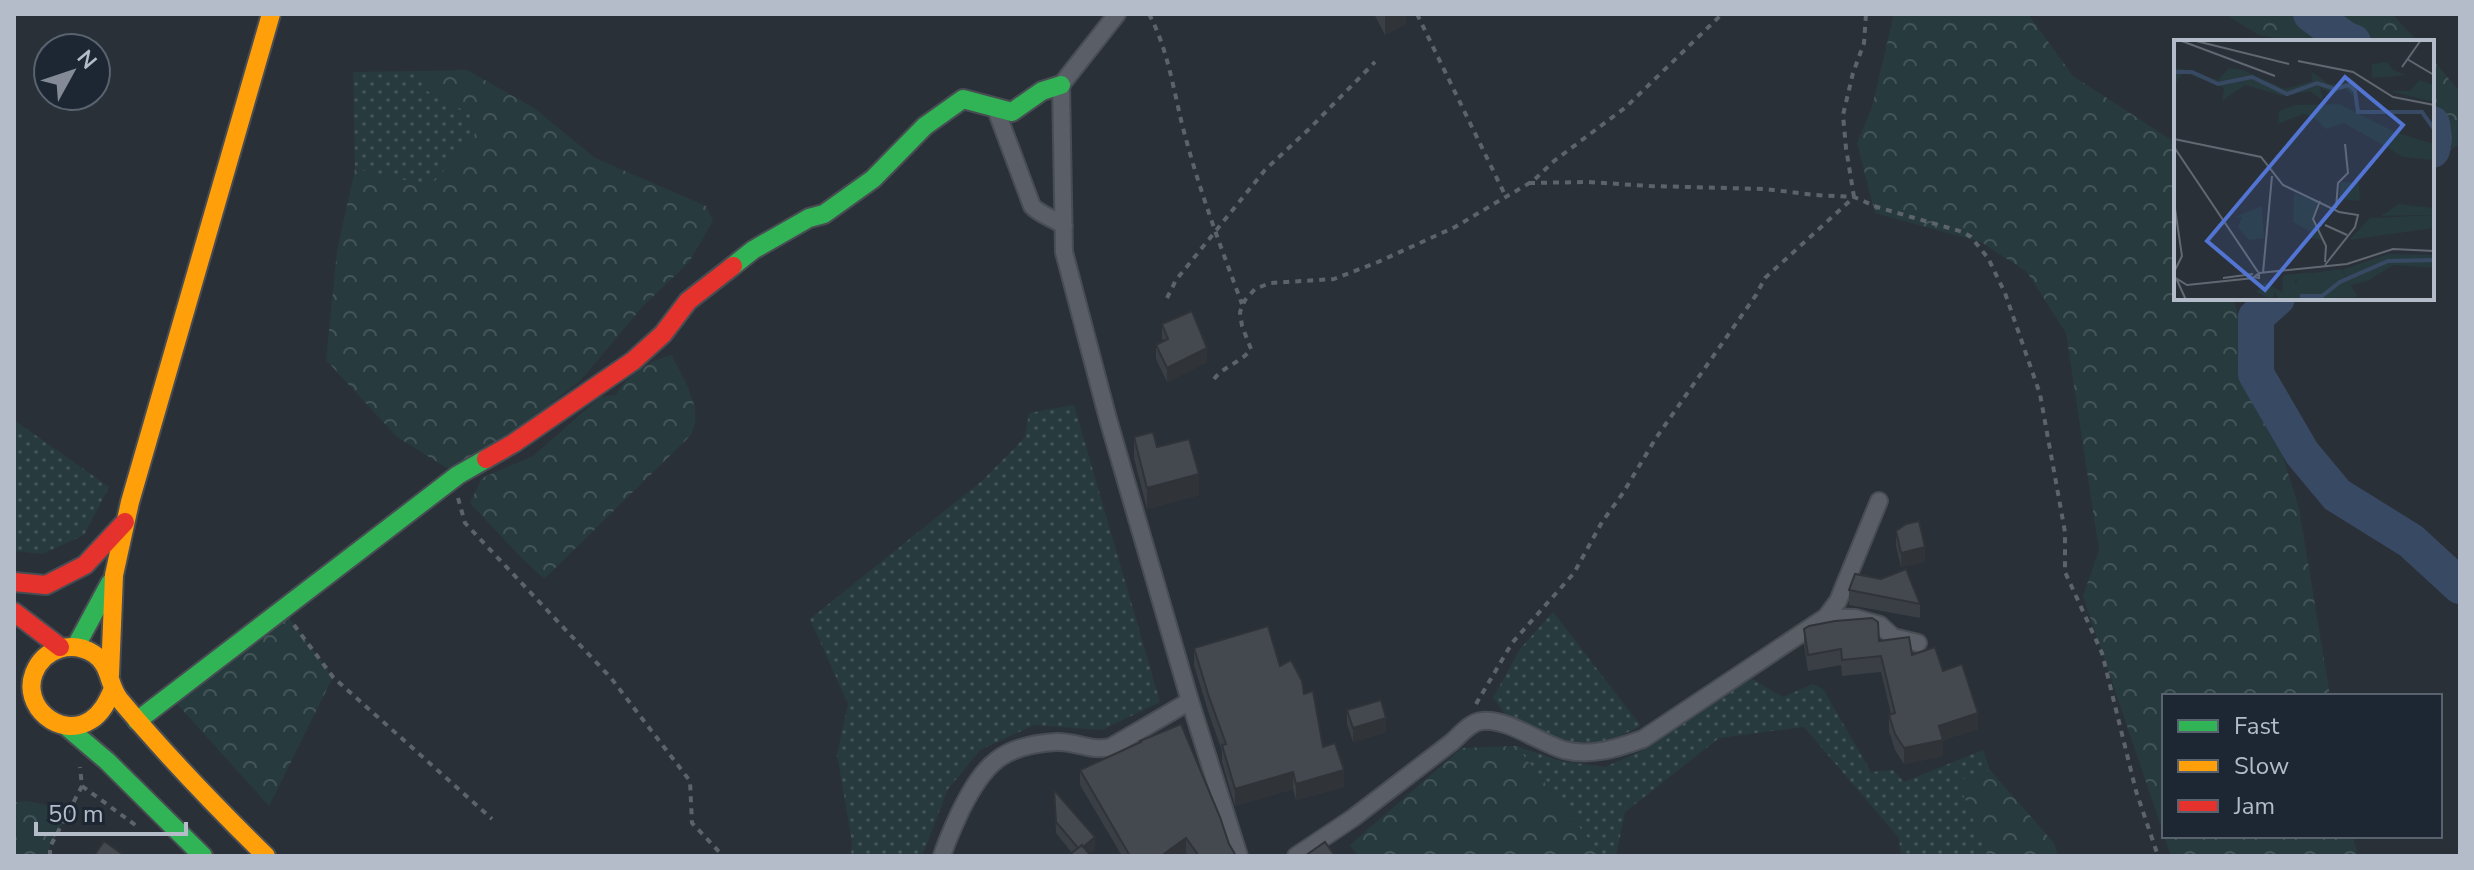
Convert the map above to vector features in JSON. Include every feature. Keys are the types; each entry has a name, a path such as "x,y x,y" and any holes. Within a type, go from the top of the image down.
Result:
{"main road":[{"path":"67,727 83,725 97,718 107,706 111,683 114,575 126,522 271,14"},
{"path":"137,721 458,475 514,443 633,361 663,334 688,301 753,250 809,218 824,214 873,179 925,126 955,104 963,99 1012,112 1042,91 1061,85"},
{"path":"14,582 46,585 85,565 126,522"},
{"path":"33,698 31,682 36,667 46,655 68,647 114,575"},
{"path":"14,612 68,647 91,651 103,661 111,683 137,721 266,856"},
{"path":"14,678 33,698 40,712 52,722 67,727 107,761 203,856"}],"street":[{"path":"1117,14 1061,85 1064,252 1108,419 1190,701 1239,856"},
{"path":"995,107 1032,206 1064,226"},
{"path":"1296,856 1353,818 1466,729 1481,721 1510,725 1565,750 1616,749 1643,739 1826,617 1838,601 1879,501"},
{"path":"1826,617 1867,621 1880,625 1893,637 1918,643"},
{"path":"942,856 975,781 998,759 1025,747 1056,742 1075,743 1097,750 1111,747 1190,701"}],"path":[{"path":"1149,14 1165,52 1185,137 1242,304"},
{"path":"1417,14 1506,197"},
{"path":"1214,379 1251,349 1240,312 1250,293 1262,284 1334,279 1455,227 1529,183 1626,107 1722,14"},
{"path":"1854,197 1843,115 1864,43 1866,14"},
{"path":"1167,298 1176,280 1265,170 1375,62"},
{"path":"1529,183 1588,182 1765,189 1854,197 1971,237 1988,258 2005,293 2040,394 2065,532 2065,572 2102,653 2136,791 2158,856"},
{"path":"1466,729 1479,698 1512,643 1574,573 1602,522 1656,438 1765,278 1854,197"},
{"path":"458,475 458,497 465,523 611,678 690,781 692,823 723,856"},
{"path":"283,610 333,677 492,819"},
{"path":"50,856 50,847 82,786 80,765"}],"green space":[{"path":"1894,14 2028,14 2073,76 2174,142 2174,300 2234,300 2299,508 2330,694 2162,694 2162,829 2083,596 2099,550 2066,333 2027,272 1981,242 1875,213 1857,143 1872,107"},
{"path":"2225,14 2392,14 2416,40 2288,40 2259,35"},
{"path":"2434,61 2460,92 2460,143 2434,162"},
{"path":"467,70 534,108 595,158 706,206 713,221 689,262 643,306 581,380 458,475 397,437 326,360 337,251 355,169 431,186 475,134 471,114 422,88 423,71"},
{"path":"423,71 422,88 471,114 476,134 431,186 355,169 353,72"},
{"path":"672,355 694,407 694,427 689,437 544,579 470,503 482,478 533,456 600,397 616,395 640,369"},
{"path":"1074,405 1160,702 1102,730 1034,725 980,750 948,789 922,856 851,856 852,842 837,754 848,704 810,619 983,480 1025,437 1029,413"},
{"path":"14,420 109,487 84,535 42,554 14,551"},
{"path":"283,610 333,677 269,806 170,696"},
{"path":"1553,612 1641,726 1607,742 1565,743 1507,716 1493,698 1520,649"},
{"path":"1747,676 1783,697 1813,684 1823,689 1871,772 1893,770 1904,782 1983,750 1990,770 1958,781 1988,856 1901,856 1899,838 1804,727 1719,738 1625,812 1616,856 1602,856 1516,746 1561,761 1605,767 1646,749"},
{"path":"1516,746 1602,856 1358,856 1350,845 1462,748"},
{"path":"1990,770 2054,843 2058,856 1988,856 1958,781"},
{"path":"27,801 70,810 50,846 50,856 14,856 14,802"},
{"path":"2165,838 2354,838 2358,856 2171,856"}],"building":[{"path":"1192,311 1207,348 1167,368 1156,345 1168,339 1162,324"},
{"path":"1153,432 1157,447 1189,439 1199,474 1147,488 1134,437"},
{"path":"1919,521 1925,547 1901,553 1896,531 1906,524"},
{"path":"1906,569 1920,604 1849,590 1855,574 1881,579"},
{"path":"1872,618 1878,622 1879,641 1909,637 1912,655 1935,647 1943,671 1962,664 1978,713 1939,726 1943,740 1904,748 1895,734 1889,715 1895,713 1881,656 1842,660 1841,649 1808,655 1804,629 1809,626"},
{"path":"1268,626 1280,666 1291,660 1302,681 1304,694 1313,691 1323,747 1335,743 1344,770 1296,784 1293,772 1235,789 1222,745 1226,744 1194,648"},
{"path":"1381,700 1386,718 1353,728 1347,710"},
{"path":"1181,724 1236,856 1199,856 1186,838 1161,856 1130,856 1080,770"},
{"path":"1054,790 1095,837 1083,847 1078,848 1056,822"},
{"path":"104,841 125,856 94,856"},
{"path":"1325,842 1335,856 1305,856"},
{"path":"1082,845 1091,856 1068,856"}],"waterway":[{"path":"2311,14 2348,40"},
{"path":"2275,300 2256,317 2256,374 2302,453 2337,495 2411,541 2460,586"}],"traffic: fast":[{"path":"733,266 753,250 809,218 824,214 873,179 925,126 963,99 1012,112 1042,91 1061,85"},
{"path":"137,721 458,475 486,459"},
{"path":"76,646 110,583"},
{"path":"67,727 107,761 203,856"}],"traffic: slow":[{"path":"110,675 114,575 130,502 271,14"},
{"path":"112,691 95,717 79,725 67,726 56,723 38,708 31,685 39,664 52,652 68,647 94,654 104,664 116,694 137,720 266,856"}],"traffic: jam":[{"path":"486,459 633,361 663,334 688,301 733,266"},
{"path":"14,582 46,585 85,565 125,522"},
{"path":"14,612 60,647"}]}
